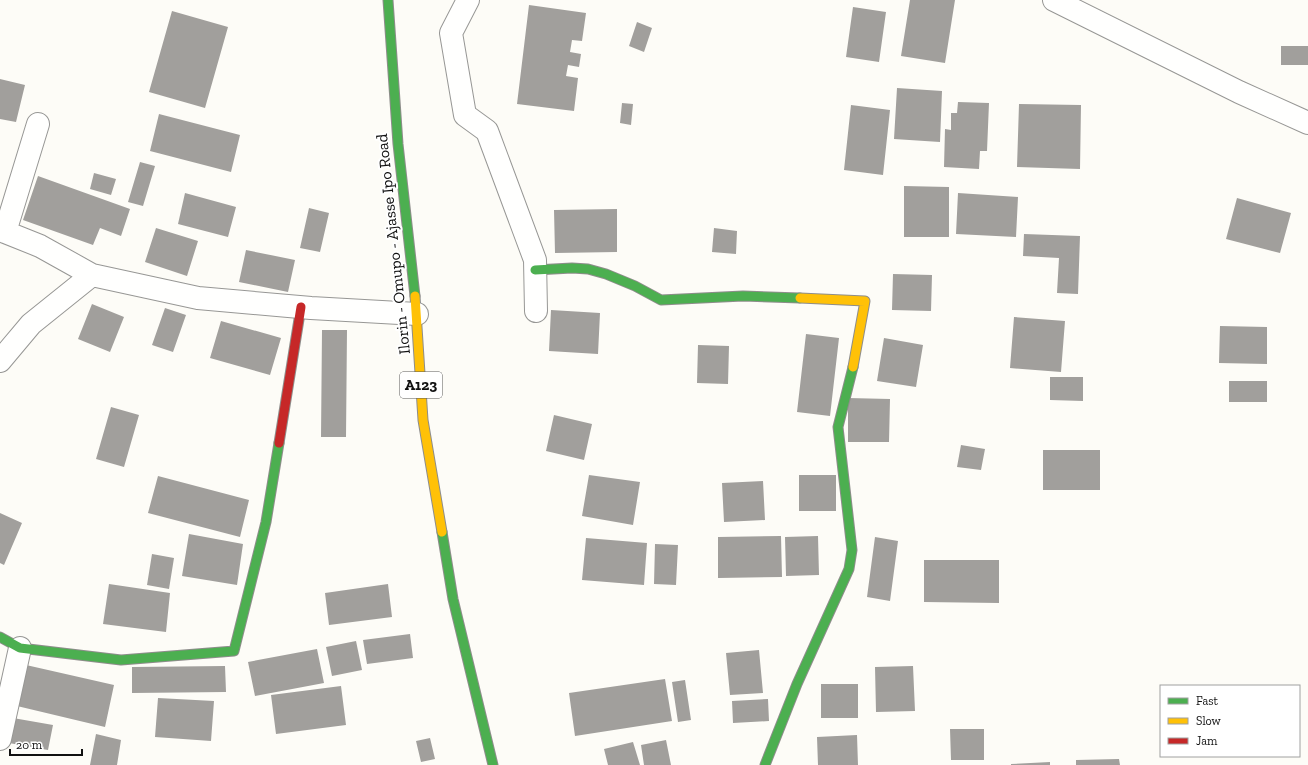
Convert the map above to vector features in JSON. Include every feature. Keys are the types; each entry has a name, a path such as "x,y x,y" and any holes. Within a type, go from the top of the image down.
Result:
{"main road":[{"name":"Ilorin - Omupo - Ajasse Ipo Road","path":"388,0 398,144 417,314 423,420 453,599 493,765"},
{"path":"535,270 572,268 588,269 606,274 635,286 661,300 743,296 865,301 853,368 838,427 852,550 849,569 797,684 765,765"},
{"path":"0,637 20,648 122,660 234,651 266,522 301,307"}],"street":[{"path":"468,0 451,33 465,115 487,131 535,260 536,311"},
{"path":"1054,0 1239,92 1308,123"},
{"path":"38,124 2,231 40,246 92,275 198,298 301,307 417,314"},
{"path":"0,361 31,324 92,275"},
{"path":"0,739 20,648"}],"building":[{"path":"910,0 955,0 945,63 901,56"},
{"path":"529,5 586,13 582,41 572,40 570,52 581,54 579,67 568,65 566,76 578,78 574,111 517,104"},
{"path":"853,7 886,12 879,62 846,57"},
{"path":"172,11 228,27 205,108 149,92"},
{"path":"637,22 652,28 644,52 629,46"},
{"path":"1281,46 1308,46 1308,65 1281,65"},
{"path":"0,79 25,85 16,122 0,119"},
{"path":"897,88 942,91 940,142 894,139"},
{"path":"958,102 989,103 987,151 980,151 979,169 944,167 945,129 951,130 951,113 957,113"},
{"path":"622,103 633,104 631,125 620,123"},
{"path":"1019,104 1081,105 1080,169 1017,167"},
{"path":"851,105 890,110 883,175 844,170"},
{"path":"159,114 240,135 231,172 150,151"},
{"path":"140,162 155,166 143,206 128,202"},
{"path":"94,173 116,179 111,195 90,189"},
{"path":"38,176 130,209 121,236 100,228 93,245 23,220"},
{"path":"904,186 949,187 949,237 904,237"},
{"path":"185,193 236,207 228,237 178,224"},
{"path":"958,193 1018,197 1016,237 956,234"},
{"path":"1237,198 1291,213 1280,253 1226,239"},
{"path":"309,208 329,213 320,252 300,248"},
{"path":"617,209 617,252 555,253 554,210"},
{"path":"156,228 198,241 187,276 145,262"},
{"path":"714,228 737,231 736,254 712,252"},
{"path":"1024,234 1080,236 1078,294 1057,293 1059,258 1023,256"},
{"path":"246,250 295,260 288,292 239,282"},
{"path":"893,274 932,275 931,311 892,310"},
{"path":"92,304 124,317 110,352 78,339"},
{"path":"165,308 186,315 173,352 152,345"},
{"path":"551,310 600,313 598,354 549,351"},
{"path":"1014,317 1065,321 1061,372 1010,368"},
{"path":"221,321 281,338 270,375 210,358"},
{"path":"1220,326 1267,327 1267,364 1219,363"},
{"path":"322,330 347,330 346,437 321,437"},
{"path":"806,334 839,338 830,416 797,412"},
{"path":"884,338 923,345 916,387 877,381"},
{"path":"698,345 729,346 728,384 697,383"},
{"path":"1050,377 1083,377 1083,401 1050,400"},
{"path":"1229,381 1267,381 1267,402 1229,402"},
{"path":"848,398 890,399 889,442 848,442"},
{"path":"111,407 139,415 124,467 96,459"},
{"path":"554,415 592,424 584,460 546,451"},
{"path":"961,445 985,449 981,470 957,467"},
{"path":"1043,450 1100,450 1100,490 1043,490"},
{"path":"589,475 640,482 633,525 582,516"},
{"path":"799,475 836,475 836,511 799,511"},
{"path":"158,476 249,500 240,537 148,513"},
{"path":"763,481 765,520 724,522 722,483"},
{"path":"0,513 22,523 4,565 0,563"},
{"path":"189,534 243,544 237,585 182,576"},
{"path":"781,536 782,577 718,578 718,537"},
{"path":"818,536 819,575 786,576 785,537"},
{"path":"875,537 898,541 890,601 867,597"},
{"path":"586,538 647,543 644,585 582,580"},
{"path":"655,544 678,545 676,585 654,584"},
{"path":"152,554 174,558 169,589 147,585"},
{"path":"924,560 999,560 999,603 924,602"},
{"path":"109,584 170,593 166,632 103,624"},
{"path":"388,584 392,617 329,625 325,593"},
{"path":"410,634 413,658 367,664 363,640"},
{"path":"356,641 362,670 332,676 326,647"},
{"path":"317,649 324,683 255,696 248,662"},
{"path":"759,650 763,693 730,695 726,653"},
{"path":"26,665 114,685 105,727 17,706"},
{"path":"225,666 226,692 132,693 132,667"},
{"path":"913,666 915,711 876,712 875,667"},
{"path":"665,679 672,721 575,736 569,693"},
{"path":"685,680 691,720 678,722 672,682"},
{"path":"821,684 858,684 858,718 821,718"},
{"path":"341,686 346,725 276,734 271,695"},
{"path":"158,698 214,701 211,741 155,737"},
{"path":"768,699 769,721 733,723 732,701"},
{"path":"13,718 53,725 48,750 9,743"},
{"path":"950,729 984,729 984,760 951,760"},
{"path":"96,734 121,740 117,765 90,765"},
{"path":"857,735 858,765 818,765 817,737"},
{"path":"430,738 435,759 421,762 416,741"},
{"path":"666,740 671,765 644,765 641,745"},
{"path":"633,742 640,765 608,765 604,749"},
{"path":"1119,759 1120,765 1076,765 1076,760"},
{"path":"1050,762 1050,765 1011,765 1011,764"}],"traffic: fast":[{"path":"388,0 398,144 415,296"},
{"path":"535,270 572,268 588,269 606,274 635,286 661,300 743,296 800,298"},
{"path":"765,765 797,684 849,569 852,550 838,427 853,367"},
{"path":"0,637 20,648 121,660 234,651 266,522 279,443"},
{"path":"442,532 453,599 493,765"}],"traffic: slow":[{"path":"415,296 423,420 442,532"},
{"path":"800,298 865,301 853,367"}],"traffic: jam":[{"path":"279,443 301,307"}]}
